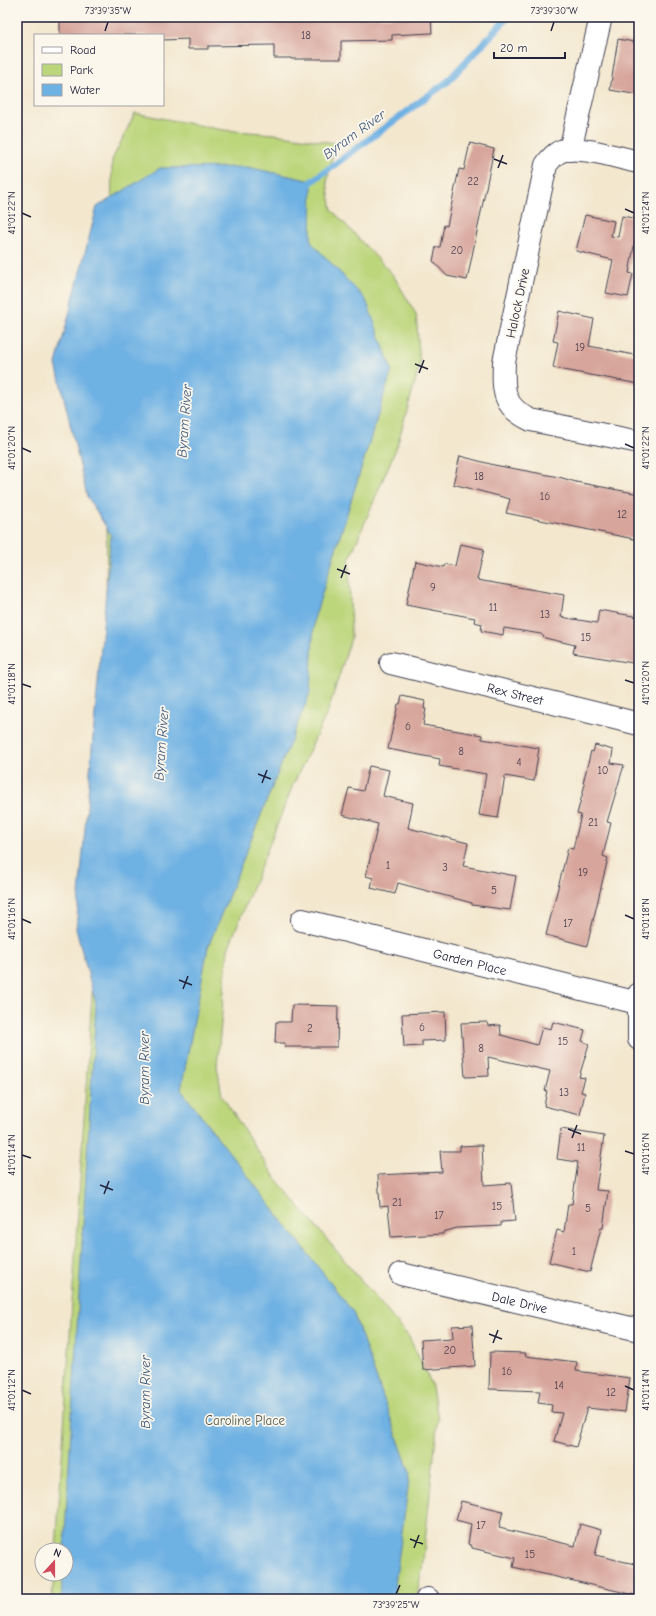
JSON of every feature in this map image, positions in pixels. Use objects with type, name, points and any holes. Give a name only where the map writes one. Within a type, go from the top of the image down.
[{"type":"street","points":[[570,150],[601,17]]},
{"type":"street","name":"Halock Drive","points":[[639,162],[582,151],[565,150],[553,156],[546,165],[504,362],[503,384],[508,402],[517,414],[531,420],[639,442]]},
{"type":"street","name":"Rex Street","points":[[391,663],[639,724]]},
{"type":"street","name":"Garden Place","points":[[302,920],[638,999]]},
{"type":"street","points":[[638,999],[639,1039]]},
{"type":"street","name":"Dale Drive","points":[[401,1274],[639,1330]]},
{"type":"green space","name":"Caroline Place","points":[[135,113],[223,130],[274,134],[335,143],[327,182],[332,210],[393,275],[416,314],[420,364],[397,446],[349,560],[351,638],[328,711],[293,785],[228,949],[217,1066],[222,1096],[276,1179],[409,1337],[431,1383],[438,1418],[422,1570],[416,1599],[52,1599],[53,1582],[74,1582],[74,1542],[57,1542],[95,949],[102,887],[112,160]]},
{"type":"water","name":"Caroline Place","points":[[247,167],[312,181],[311,242],[366,300],[392,370],[314,619],[310,693],[208,947],[181,1090],[353,1312],[410,1473],[393,1599],[61,1599],[62,1582],[74,1582],[74,1542],[64,1542],[96,1004],[76,929],[111,535],[87,496],[56,364],[97,207],[160,168]]},
{"type":"building","points":[[60,17],[431,17],[432,33],[392,35],[392,40],[341,41],[341,59],[274,58],[274,45],[208,46],[208,49],[188,49],[188,39],[164,40],[164,34],[60,34]]},
{"type":"building","points":[[618,39],[639,43],[639,95],[610,90]]},
{"type":"building","points":[[470,143],[494,149],[467,280],[447,276],[433,261],[436,247],[440,247],[444,225],[447,226],[459,169],[464,170]]},
{"type":"building","points":[[585,215],[614,221],[611,236],[618,237],[622,216],[639,219],[629,273],[633,274],[628,297],[606,293],[613,260],[576,251]]},
{"type":"building","points":[[559,311],[594,319],[589,346],[639,356],[639,384],[553,368],[558,342],[553,341]]},
{"type":"building","points":[[460,456],[494,465],[639,494],[639,540],[506,513],[510,499],[453,484]]},
{"type":"building","points":[[460,544],[484,549],[477,580],[564,595],[561,617],[597,623],[599,610],[639,617],[639,664],[573,653],[575,645],[545,638],[541,634],[504,628],[503,635],[481,631],[482,624],[474,622],[475,618],[406,605],[415,561],[443,567],[444,564],[455,566]]},
{"type":"building","points":[[402,696],[425,701],[424,709],[426,709],[423,725],[482,735],[482,739],[539,748],[534,781],[505,776],[498,818],[479,815],[486,774],[439,766],[440,759],[388,749],[398,704],[400,704]]},
{"type":"building","points":[[595,745],[613,750],[611,763],[624,765],[607,822],[611,823],[603,856],[608,858],[587,946],[546,935],[568,848],[573,849],[581,815],[577,814],[585,784],[583,783],[591,751],[593,752]]},
{"type":"building","points":[[369,766],[389,770],[383,796],[413,803],[408,828],[468,843],[463,866],[516,876],[510,910],[472,905],[472,903],[398,883],[395,894],[371,888],[373,878],[366,876],[378,824],[342,815],[349,788],[363,791]]},
{"type":"building","points":[[292,1005],[338,1006],[337,1047],[285,1047],[285,1043],[275,1043],[276,1022],[291,1022]]},
{"type":"building","points":[[445,1012],[446,1040],[422,1041],[422,1046],[404,1047],[402,1014]]},
{"type":"building","points":[[487,1022],[488,1026],[500,1025],[501,1035],[537,1045],[542,1027],[551,1029],[553,1022],[585,1030],[582,1041],[589,1044],[579,1077],[585,1078],[581,1092],[585,1093],[580,1115],[544,1106],[547,1091],[545,1091],[550,1071],[488,1057],[489,1076],[465,1077],[461,1023]]},
{"type":"building","points":[[561,1129],[604,1136],[596,1190],[608,1191],[603,1228],[601,1228],[590,1272],[549,1262],[557,1230],[564,1232],[568,1204],[572,1204],[578,1162],[557,1159]]},
{"type":"building","points":[[482,1145],[484,1185],[511,1183],[515,1221],[501,1222],[501,1226],[457,1228],[443,1232],[443,1234],[391,1237],[388,1206],[380,1207],[378,1175],[442,1172],[440,1151],[460,1151],[460,1146]]},
{"type":"building","points":[[472,1325],[475,1366],[423,1370],[421,1340],[453,1338],[452,1326]]},
{"type":"building","points":[[490,1352],[526,1353],[525,1356],[577,1362],[576,1371],[630,1378],[625,1412],[587,1408],[576,1447],[554,1441],[562,1413],[551,1412],[552,1405],[538,1403],[540,1391],[489,1389]]},
{"type":"building","points":[[461,1501],[503,1511],[499,1528],[575,1546],[580,1524],[601,1530],[595,1555],[639,1565],[639,1596],[513,1567],[515,1558],[472,1548],[472,1546],[468,1544],[471,1524],[456,1520]]},
{"type":"waterway","name":"Byram River","points":[[306,189],[312,181],[447,82],[508,17]]}]
